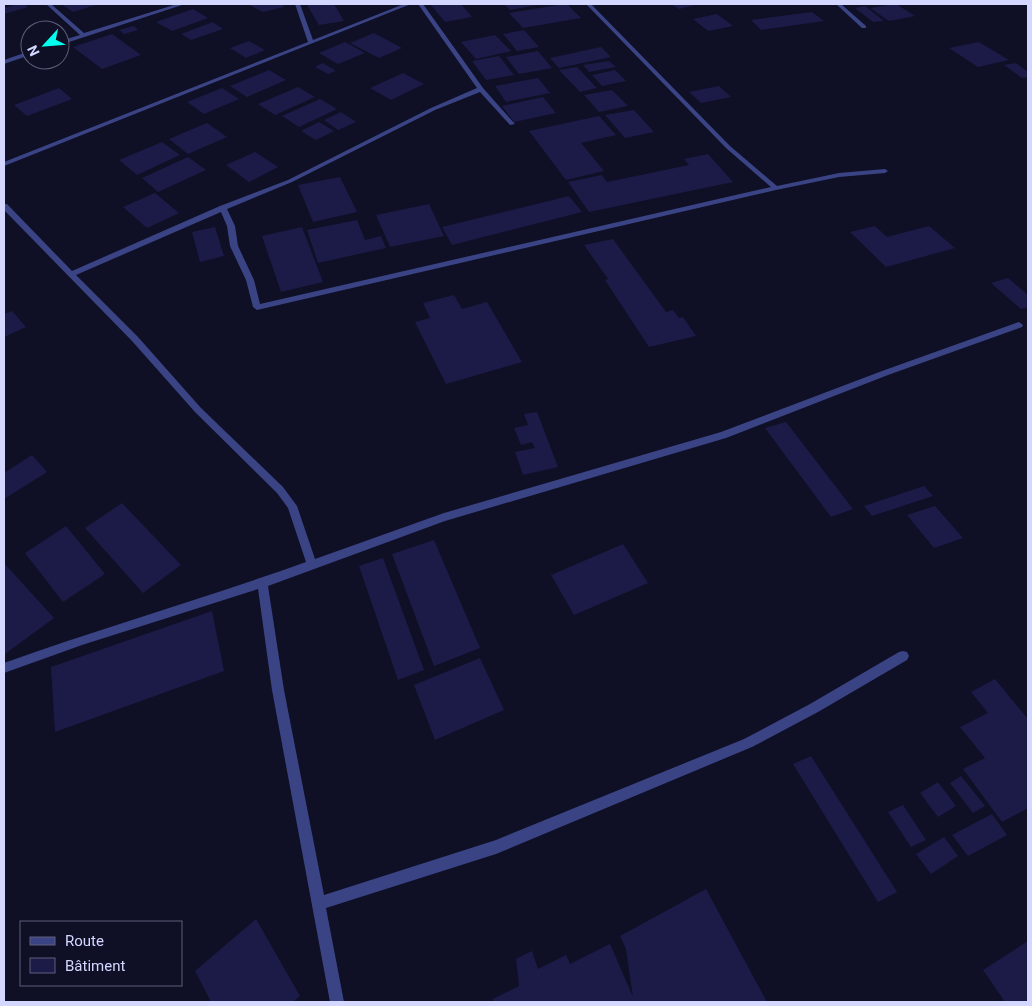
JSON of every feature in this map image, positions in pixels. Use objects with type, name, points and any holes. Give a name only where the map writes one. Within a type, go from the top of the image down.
[{"type":"street","points":[[48,4],[83,35]]},
{"type":"street","points":[[70,40],[182,4]]},
{"type":"street","points":[[297,4],[311,42]]},
{"type":"street","points":[[4,164],[408,4]]},
{"type":"street","points":[[420,4],[481,89],[512,124]]},
{"type":"street","points":[[588,4],[728,147],[776,188]]},
{"type":"street","points":[[838,4],[864,27]]},
{"type":"street","points":[[4,62],[20,56]]},
{"type":"street","points":[[71,274],[290,181],[418,116],[481,89]]},
{"type":"street","points":[[223,208],[231,226],[234,246],[250,280],[257,307],[776,188],[839,175],[885,171]]},
{"type":"street","points":[[4,206],[134,339],[198,410],[280,490],[292,506],[312,565]]},
{"type":"street","points":[[4,668],[82,640],[312,565],[444,517],[723,435],[884,373],[1019,325]]},
{"type":"street","points":[[262,582],[278,690],[337,1002]]},
{"type":"street","points":[[319,903],[496,847],[655,782],[748,742],[814,708],[903,656]]},
{"type":"building","points":[[24,4],[28,7],[4,14],[4,8]]},
{"type":"building","points":[[61,4],[99,4],[73,12]]},
{"type":"building","points":[[248,4],[282,4],[284,7],[263,12]]},
{"type":"building","points":[[334,4],[344,21],[319,25],[307,5]]},
{"type":"building","points":[[461,4],[472,17],[445,22],[431,5]]},
{"type":"building","points":[[504,4],[537,4],[537,5],[510,10]]},
{"type":"building","points":[[567,4],[581,18],[523,28],[509,13]]},
{"type":"building","points":[[671,4],[699,4],[679,9]]},
{"type":"building","points":[[896,4],[915,16],[889,21],[870,8]]},
{"type":"building","points":[[865,6],[884,21],[873,22],[855,8]]},
{"type":"building","points":[[193,9],[208,18],[172,31],[156,22]]},
{"type":"building","points":[[812,12],[824,21],[761,30],[751,20]]},
{"type":"building","points":[[717,14],[733,26],[708,31],[693,19]]},
{"type":"building","points":[[213,22],[223,29],[191,40],[181,34]]},
{"type":"building","points":[[134,26],[138,30],[124,34],[119,30]]},
{"type":"building","points":[[524,30],[539,47],[517,51],[503,34]]},
{"type":"building","points":[[374,33],[402,48],[379,58],[350,43]]},
{"type":"building","points":[[112,34],[141,55],[102,69],[73,47]]},
{"type":"building","points":[[495,35],[511,51],[476,59],[461,42]]},
{"type":"building","points":[[249,41],[265,50],[246,58],[230,48]]},
{"type":"building","points":[[345,42],[365,53],[338,64],[319,53]]},
{"type":"building","points":[[979,42],[1009,60],[978,67],[949,48]]},
{"type":"building","points":[[601,47],[611,57],[559,68],[550,58]]},
{"type":"building","points":[[538,51],[552,68],[519,74],[506,57]]},
{"type":"building","points":[[499,56],[514,75],[486,80],[472,61]]},
{"type":"building","points":[[609,61],[616,67],[589,72],[583,65]]},
{"type":"building","points":[[323,63],[336,71],[328,74],[315,67]]},
{"type":"building","points":[[1016,63],[1028,72],[1028,77],[1022,78],[1004,65]]},
{"type":"building","points":[[577,67],[597,88],[580,92],[559,70]]},
{"type":"building","points":[[269,70],[286,80],[247,97],[230,86]]},
{"type":"building","points":[[615,70],[626,81],[602,86],[592,75]]},
{"type":"building","points":[[403,73],[424,84],[391,100],[370,88]]},
{"type":"building","points":[[538,78],[550,93],[506,102],[495,86]]},
{"type":"building","points":[[719,86],[731,97],[701,103],[689,92]]},
{"type":"building","points":[[298,87],[315,97],[275,115],[258,104]]},
{"type":"building","points":[[59,88],[72,99],[27,116],[14,105]]},
{"type":"building","points":[[222,88],[239,99],[204,114],[187,102]]},
{"type":"building","points":[[612,90],[628,106],[599,112],[584,95]]},
{"type":"building","points":[[543,97],[556,113],[514,122],[502,106]]},
{"type":"building","points":[[320,99],[337,109],[299,127],[282,116]]},
{"type":"building","points":[[634,110],[654,132],[625,138],[605,115]]},
{"type":"building","points":[[341,112],[356,122],[338,130],[324,120]]},
{"type":"building","points":[[599,116],[616,135],[581,143],[604,171],[566,180],[529,131]]},
{"type":"building","points":[[319,122],[334,131],[316,140],[301,131]]},
{"type":"building","points":[[207,123],[227,137],[188,154],[169,139]]},
{"type":"building","points":[[162,142],[180,155],[137,175],[119,160]]},
{"type":"building","points":[[255,152],[278,167],[249,182],[226,165]]},
{"type":"building","points":[[708,154],[733,182],[589,212],[568,182],[602,175],[607,182],[689,165],[684,159]]},
{"type":"building","points":[[188,157],[206,170],[158,192],[142,178]]},
{"type":"building","points":[[340,177],[357,212],[313,222],[298,185]]},
{"type":"building","points":[[155,193],[179,213],[147,228],[123,207]]},
{"type":"building","points":[[569,196],[582,212],[452,245],[442,227]]},
{"type":"building","points":[[429,204],[444,236],[390,247],[376,215]]},
{"type":"building","points":[[357,220],[365,240],[381,236],[386,248],[318,263],[307,230]]},
{"type":"building","points":[[875,226],[887,237],[929,226],[955,248],[886,267],[850,232]]},
{"type":"building","points":[[215,227],[224,256],[200,262],[192,232]]},
{"type":"building","points":[[302,227],[323,282],[281,292],[262,236]]},
{"type":"building","points":[[613,239],[666,312],[673,310],[679,318],[683,317],[696,336],[649,347],[605,280],[608,279],[584,245]]},
{"type":"building","points":[[1008,278],[1028,295],[1028,307],[1021,309],[991,283]]},
{"type":"building","points":[[454,295],[462,309],[487,302],[522,362],[446,384],[415,322],[430,318],[423,303]]},
{"type":"building","points":[[12,311],[26,327],[4,337],[4,314]]},
{"type":"building","points":[[537,412],[558,467],[523,475],[515,452],[535,448],[532,442],[521,445],[514,428],[528,425],[524,414]]},
{"type":"building","points":[[786,422],[853,509],[831,517],[765,428]]},
{"type":"building","points":[[32,455],[47,472],[4,499],[4,473]]},
{"type":"building","points":[[924,486],[933,496],[872,516],[864,506]]},
{"type":"building","points":[[122,503],[181,565],[143,593],[85,528]]},
{"type":"building","points":[[935,506],[963,538],[934,548],[907,515]]},
{"type":"building","points":[[66,526],[105,574],[63,602],[25,553]]},
{"type":"building","points":[[434,540],[480,648],[434,666],[392,554]]},
{"type":"building","points":[[623,544],[648,583],[574,615],[551,575]]},
{"type":"building","points":[[383,558],[424,670],[398,680],[359,566]]},
{"type":"building","points":[[4,563],[54,618],[5,654],[4,652]]},
{"type":"building","points":[[212,611],[224,671],[55,732],[51,667]]},
{"type":"building","points":[[480,658],[504,710],[435,740],[414,685]]},
{"type":"building","points":[[995,679],[1028,719],[1028,808],[1002,822],[963,769],[985,758],[960,727],[988,713],[971,692]]},
{"type":"building","points":[[811,756],[897,892],[878,902],[793,764]]},
{"type":"building","points":[[961,776],[985,806],[973,813],[950,783]]},
{"type":"building","points":[[938,782],[956,806],[938,817],[920,793]]},
{"type":"building","points":[[903,805],[926,840],[911,847],[888,812]]},
{"type":"building","points":[[992,814],[1007,835],[968,856],[952,835]]},
{"type":"building","points":[[944,837],[958,856],[931,874],[916,854]]},
{"type":"building","points":[[706,889],[767,1002],[494,1002],[493,999],[519,986],[516,959],[532,951],[538,969],[566,955],[570,964],[610,944],[633,997],[626,949],[620,936]]},
{"type":"building","points":[[256,919],[300,996],[293,1002],[211,1002],[195,971]]},
{"type":"building","points":[[1028,941],[1028,1002],[1005,1002],[983,970]]}]
